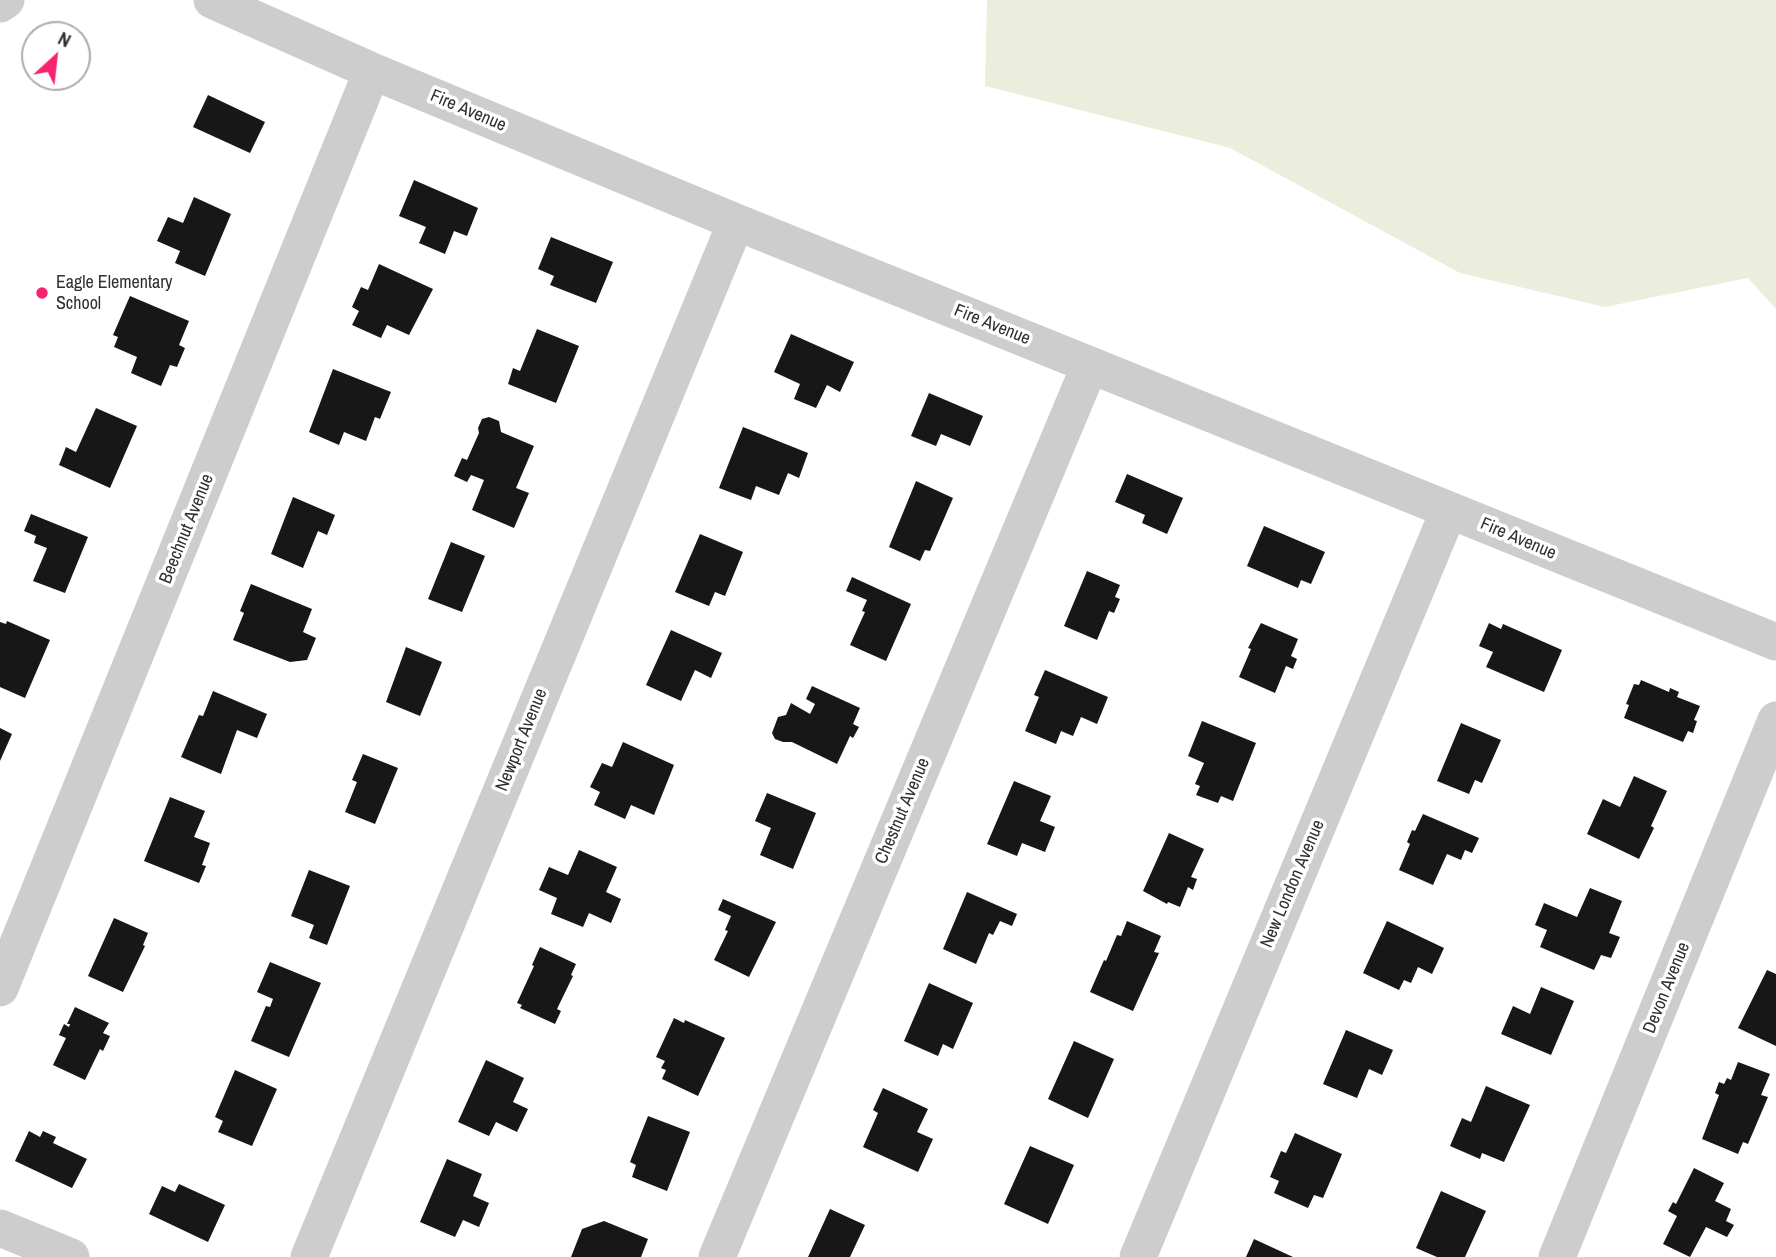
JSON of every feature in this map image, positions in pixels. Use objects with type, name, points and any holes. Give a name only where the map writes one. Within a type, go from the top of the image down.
[{"type":"street","points":[[0,4],[6,0]]},
{"type":"street","name":"Fire Avenue","points":[[212,0],[372,71],[736,222],[1592,570],[1776,642]]},
{"type":"street","name":"Beechnut Avenue","points":[[0,988],[372,71]]},
{"type":"street","name":"Newport Avenue","points":[[309,1257],[736,222]]},
{"type":"street","name":"Chestnut Avenue","points":[[717,1257],[1090,365]]},
{"type":"street","name":"New London Avenue","points":[[1138,1257],[1449,510]]},
{"type":"street","name":"Devon Avenue","points":[[1557,1257],[1776,720]]},
{"type":"street","points":[[0,1228],[71,1257]]},
{"type":"green space","points":[[987,0],[1776,0],[1776,309],[1748,278],[1605,307],[1460,273],[1230,148],[985,86]]},
{"type":"building","points":[[208,95],[265,122],[250,153],[193,127]]},
{"type":"building","points":[[414,180],[478,208],[467,236],[454,231],[445,254],[419,243],[426,227],[399,216]]},
{"type":"building","points":[[194,197],[231,214],[205,276],[175,263],[180,251],[157,241],[168,217],[183,223]]},
{"type":"building","points":[[551,237],[613,262],[596,303],[550,285],[554,276],[538,269]]},
{"type":"building","points":[[379,264],[433,289],[409,335],[387,325],[381,338],[352,325],[359,311],[352,307],[361,287],[368,290]]},
{"type":"building","points":[[130,296],[189,321],[179,345],[185,348],[177,367],[170,365],[161,386],[131,373],[137,357],[114,347],[118,337],[113,335]]},
{"type":"building","points":[[537,329],[579,346],[556,403],[508,384],[513,368],[520,371]]},
{"type":"building","points":[[791,334],[854,362],[840,392],[827,385],[816,408],[794,399],[800,384],[774,372]]},
{"type":"building","points":[[333,369],[391,392],[380,419],[375,417],[366,441],[344,432],[339,445],[309,432]]},
{"type":"building","points":[[929,393],[983,416],[970,446],[941,434],[936,446],[911,436]]},
{"type":"building","points":[[96,408],[137,426],[110,488],[59,465],[66,447],[76,452]]},
{"type":"building","points":[[489,417],[499,421],[501,432],[534,446],[516,488],[529,493],[514,528],[472,510],[484,480],[471,475],[467,482],[454,476],[462,458],[467,460],[482,419]]},
{"type":"building","points":[[743,427],[808,453],[799,478],[788,473],[779,495],[756,486],[751,500],[719,488]]},
{"type":"building","points":[[1127,474],[1183,498],[1167,534],[1142,523],[1145,515],[1115,502]]},
{"type":"building","points":[[916,481],[953,498],[930,551],[925,550],[920,561],[889,547]]},
{"type":"building","points":[[293,497],[335,515],[327,535],[318,531],[303,568],[271,554]]},
{"type":"building","points":[[31,514],[88,537],[65,593],[33,581],[47,548],[34,543],[36,536],[24,531]]},
{"type":"building","points":[[1264,526],[1325,552],[1311,584],[1301,580],[1298,588],[1247,566]]},
{"type":"building","points":[[700,534],[743,552],[725,596],[715,592],[709,606],[675,592]]},
{"type":"building","points":[[451,542],[485,556],[462,612],[428,599]]},
{"type":"building","points":[[1087,571],[1120,585],[1115,597],[1120,599],[1114,613],[1109,611],[1097,640],[1064,626]]},
{"type":"building","points":[[852,577],[911,604],[886,661],[850,645],[865,612],[862,611],[867,600],[846,591]]},
{"type":"building","points":[[251,584],[312,609],[303,632],[316,638],[307,660],[290,662],[233,640],[244,613],[240,611]]},
{"type":"building","points":[[7,621],[50,640],[25,698],[0,687],[0,622],[6,624]]},
{"type":"building","points":[[1261,623],[1298,639],[1291,656],[1297,659],[1293,669],[1286,666],[1275,693],[1239,677],[1251,649],[1248,648]]},
{"type":"building","points":[[1489,623],[1501,629],[1503,624],[1562,650],[1544,692],[1486,667],[1493,652],[1479,646]]},
{"type":"building","points":[[671,630],[722,653],[711,678],[695,670],[681,701],[646,685]]},
{"type":"building","points":[[406,647],[442,662],[420,716],[386,702]]},
{"type":"building","points":[[1045,670],[1108,697],[1097,724],[1081,717],[1073,736],[1061,731],[1056,744],[1025,731],[1039,697],[1034,695]]},
{"type":"building","points":[[1641,680],[1669,692],[1670,688],[1679,692],[1677,697],[1700,706],[1694,720],[1697,721],[1693,733],[1688,731],[1683,742],[1624,718],[1634,684],[1639,685]]},
{"type":"building","points":[[812,686],[860,708],[853,724],[859,727],[853,738],[850,736],[837,764],[792,742],[775,739],[772,733],[778,717],[786,715],[791,703],[810,714],[815,704],[806,699]]},
{"type":"building","points":[[213,691],[267,714],[257,738],[237,730],[221,774],[181,757],[199,715],[203,716]]},
{"type":"building","points":[[1202,721],[1256,743],[1233,801],[1221,796],[1218,803],[1196,795],[1200,786],[1195,784],[1204,763],[1188,756]]},
{"type":"building","points":[[1461,723],[1501,740],[1482,783],[1475,780],[1469,794],[1437,781]]},
{"type":"building","points":[[0,728],[12,734],[0,761]]},
{"type":"building","points":[[623,742],[674,765],[654,815],[631,805],[625,819],[594,805],[600,792],[590,787],[602,763],[612,767]]},
{"type":"building","points":[[363,754],[398,768],[375,824],[345,812],[357,782],[352,780]]},
{"type":"building","points":[[1634,776],[1667,791],[1639,859],[1587,834],[1603,799],[1620,807]]},
{"type":"building","points":[[1014,781],[1051,796],[1040,821],[1055,827],[1045,852],[1022,843],[1017,856],[987,844]]},
{"type":"building","points":[[767,793],[816,813],[793,869],[760,855],[771,828],[755,821]]},
{"type":"building","points":[[170,797],[205,811],[194,837],[210,843],[202,865],[206,866],[199,883],[144,861]]},
{"type":"building","points":[[1423,814],[1479,838],[1472,853],[1465,850],[1461,860],[1447,854],[1433,885],[1399,870],[1410,844],[1407,842],[1412,830],[1415,831]]},
{"type":"building","points":[[1169,833],[1204,849],[1191,877],[1197,879],[1193,890],[1188,887],[1180,907],[1168,902],[1167,904],[1143,891]]},
{"type":"building","points":[[579,850],[617,867],[606,892],[621,899],[611,923],[589,913],[583,927],[551,914],[557,898],[539,890],[549,867],[568,875]]},
{"type":"building","points":[[309,870],[350,886],[327,945],[309,938],[314,925],[291,916]]},
{"type":"building","points":[[1590,888],[1622,901],[1609,933],[1620,937],[1611,958],[1601,955],[1594,970],[1540,947],[1547,930],[1535,925],[1544,903],[1577,917]]},
{"type":"building","points":[[967,892],[1017,914],[1012,926],[1000,921],[993,935],[989,933],[976,964],[943,949]]},
{"type":"building","points":[[723,899],[776,922],[749,977],[714,960],[728,931],[725,930],[731,916],[718,910]]},
{"type":"building","points":[[114,918],[148,933],[143,945],[145,946],[123,992],[88,976]]},
{"type":"building","points":[[1127,921],[1161,936],[1154,952],[1159,953],[1133,1011],[1090,992],[1117,935],[1121,936]]},
{"type":"building","points":[[1387,921],[1444,948],[1432,974],[1418,967],[1411,983],[1404,980],[1399,990],[1363,973]]},
{"type":"building","points":[[540,947],[576,964],[557,1009],[561,1011],[555,1024],[520,1008],[522,1005],[517,1003]]},
{"type":"building","points":[[270,962],[321,983],[289,1057],[251,1041],[266,1006],[270,1007],[273,999],[257,992]]},
{"type":"building","points":[[1767,970],[1776,974],[1776,1046],[1738,1028]]},
{"type":"building","points":[[929,983],[973,1003],[953,1049],[943,1044],[938,1056],[904,1041]]},
{"type":"building","points":[[1541,987],[1574,1001],[1551,1055],[1501,1034],[1513,1006],[1530,1014]]},
{"type":"building","points":[[75,1007],[109,1023],[103,1033],[110,1036],[103,1051],[100,1049],[85,1080],[53,1065],[66,1038],[59,1035],[64,1024],[69,1027],[70,1024],[67,1024]]},
{"type":"building","points":[[674,1018],[684,1023],[685,1020],[725,1038],[698,1096],[662,1079],[666,1070],[661,1068],[665,1061],[656,1057]]},
{"type":"building","points":[[1346,1030],[1393,1050],[1382,1075],[1369,1069],[1357,1098],[1323,1084]]},
{"type":"building","points":[[1074,1041],[1114,1059],[1088,1118],[1048,1099]]},
{"type":"building","points":[[486,1060],[524,1078],[513,1102],[528,1109],[517,1132],[496,1122],[489,1136],[458,1122]]},
{"type":"building","points":[[1738,1062],[1770,1074],[1761,1095],[1768,1097],[1748,1144],[1743,1142],[1738,1154],[1702,1139],[1719,1095],[1715,1093],[1719,1082],[1724,1084],[1727,1078],[1731,1080]]},
{"type":"building","points":[[235,1070],[277,1089],[252,1146],[218,1132],[223,1121],[215,1117]]},
{"type":"building","points":[[1486,1086],[1530,1105],[1504,1162],[1482,1153],[1480,1159],[1450,1146],[1462,1118],[1471,1122]]},
{"type":"building","points":[[883,1088],[928,1109],[917,1132],[933,1139],[918,1172],[863,1147],[878,1113],[873,1110]]},
{"type":"building","points":[[648,1116],[690,1132],[667,1191],[632,1177],[636,1165],[630,1162]]},
{"type":"building","points":[[29,1131],[40,1137],[43,1131],[56,1137],[53,1143],[87,1159],[72,1188],[15,1161]]},
{"type":"building","points":[[1295,1133],[1342,1154],[1323,1198],[1314,1195],[1308,1208],[1274,1193],[1279,1181],[1270,1177],[1281,1151],[1286,1153]]},
{"type":"building","points":[[1030,1146],[1074,1165],[1048,1224],[1004,1204]]},
{"type":"building","points":[[447,1159],[482,1174],[473,1196],[489,1203],[479,1227],[463,1220],[455,1237],[420,1222]]},
{"type":"building","points":[[1694,1168],[1724,1183],[1715,1201],[1731,1209],[1726,1221],[1734,1225],[1727,1237],[1706,1227],[1690,1257],[1663,1244],[1677,1216],[1668,1211],[1673,1202],[1676,1204]]},
{"type":"building","points":[[179,1184],[225,1205],[208,1242],[149,1214],[162,1186],[175,1192]]},
{"type":"building","points":[[1441,1191],[1486,1211],[1465,1257],[1437,1257],[1416,1248]]},
{"type":"building","points":[[830,1209],[865,1225],[850,1257],[808,1257]]},
{"type":"building","points":[[604,1221],[648,1239],[641,1257],[571,1257],[582,1229]]},
{"type":"building","points":[[1254,1239],[1293,1257],[1246,1257]]},
{"type":"place","name":"Eagle Elementary School","points":[[42,293]]}]
